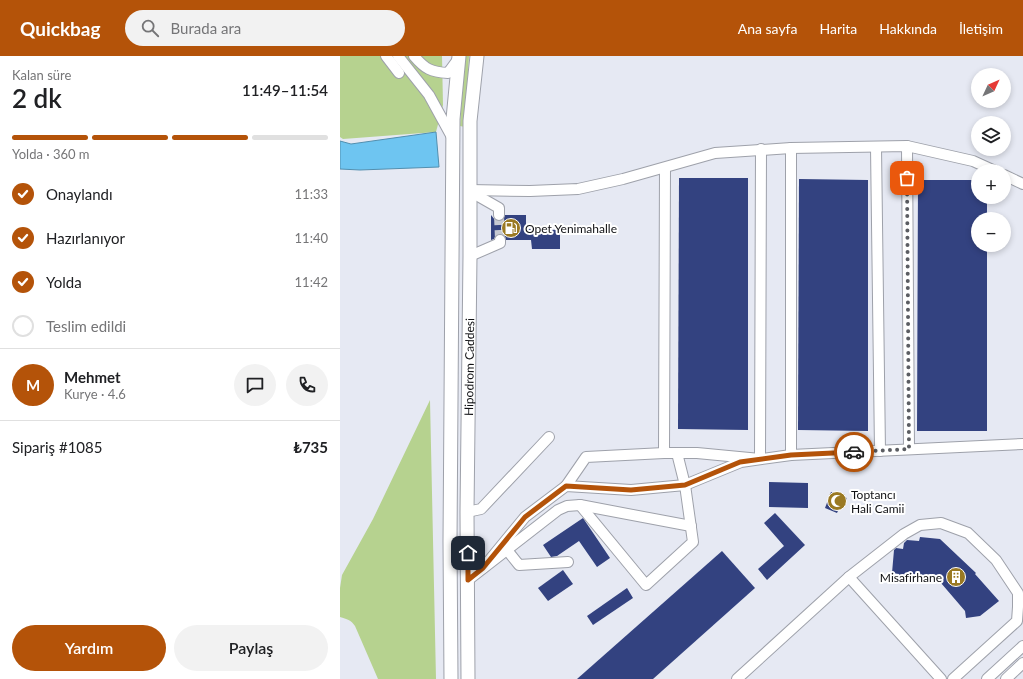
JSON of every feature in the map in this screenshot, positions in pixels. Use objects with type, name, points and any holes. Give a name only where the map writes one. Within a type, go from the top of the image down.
[{"type":"main road","name":"Hipodrom Caddesi","points":[[468,679],[467,512],[470,256],[469,190],[470,121],[477,56]]},
{"type":"main road","name":"Hipodrom Caddesi","points":[[451,679],[450,542],[453,119],[459,57]]},
{"type":"street","points":[[386,56],[400,73]]},
{"type":"street","points":[[398,56],[438,108],[453,139]]},
{"type":"street","points":[[414,56],[420,63],[433,72],[448,72],[459,57]]},
{"type":"street","points":[[876,146],[880,451]]},
{"type":"street","points":[[469,190],[530,191],[578,189],[665,168],[715,153],[760,149],[907,146],[972,161],[979,164]]},
{"type":"street","points":[[907,146],[909,449]]},
{"type":"street","points":[[791,148],[791,455]]},
{"type":"street","points":[[760,149],[760,459]]},
{"type":"street","points":[[664,453],[665,168]]},
{"type":"street","points":[[1011,178],[1023,184]]},
{"type":"street","points":[[469,190],[499,208],[499,215]]},
{"type":"street","points":[[470,256],[500,243],[500,240]]},
{"type":"street","points":[[467,512],[481,509],[549,437]]},
{"type":"street","points":[[566,486],[631,490],[685,485],[740,462],[791,455],[1023,444]]},
{"type":"street","points":[[580,505],[646,586],[693,542],[685,485],[677,453]]},
{"type":"street","points":[[483,568],[525,517],[566,486],[586,457],[697,453],[760,459]]},
{"type":"street","points":[[468,580],[558,510],[567,506],[580,505],[691,526]]},
{"type":"street","points":[[737,679],[849,576],[904,534],[920,525],[941,523],[968,533],[996,560],[1018,594],[1016,621],[953,679]]},
{"type":"street","points":[[507,550],[519,565],[568,562]]},
{"type":"street","points":[[849,576],[942,679]]},
{"type":"street","points":[[987,679],[1023,646]]},
{"type":"street","points":[[1006,679],[1023,663]]},
{"type":"green space","points":[[340,56],[442,56],[443,105],[436,132],[343,139],[340,137]]},
{"type":"green space","points":[[464,56],[469,56],[465,127],[460,126]]},
{"type":"green space","points":[[430,400],[436,679],[378,679],[355,626],[349,620],[340,617],[340,588],[342,575],[373,519]]},
{"type":"water","points":[[436,132],[439,167],[360,170],[340,169],[340,141],[351,144]]},
{"type":"building","points":[[679,178],[748,178],[748,430],[678,429]]},
{"type":"building","points":[[799,179],[868,180],[868,431],[798,430]]},
{"type":"building","points":[[918,180],[971,180],[971,204],[987,204],[987,212],[971,212],[971,252],[987,252],[987,431],[917,431]]},
{"type":"building","points":[[491,215],[495,220],[499,221],[503,220],[505,215],[526,215],[526,229],[560,230],[560,249],[532,249],[531,240],[506,240],[505,236],[500,234],[496,235],[494,239],[491,240]]},
{"type":"building","points":[[769,482],[808,483],[808,508],[769,507]]},
{"type":"building","name":"Toptancı Hali Camii","points":[[831,492],[847,498],[845,506],[841,504],[837,513],[825,508]]},
{"type":"building","points":[[775,513],[805,545],[767,580],[758,569],[784,546],[764,523]]},
{"type":"building","points":[[583,518],[610,558],[597,567],[579,541],[557,556],[551,557],[543,545]]},
{"type":"building","name":"Misafirhane","points":[[920,537],[940,539],[976,573],[975,574],[999,601],[980,616],[966,618],[965,611],[935,576],[923,575],[922,581],[899,579],[899,574],[892,573],[894,550],[896,548],[903,549],[904,543],[907,540],[919,541]]},
{"type":"building","points":[[722,551],[755,588],[653,679],[577,679]]},
{"type":"building","points":[[563,570],[573,584],[548,601],[538,588]]},
{"type":"building","points":[[627,588],[633,598],[593,625],[587,616]]},
{"type":"tunnel","points":[[499,215],[500,240]]},
{"type":"way so far","points":[[854,452],[909,449],[907,178]]},
{"type":"place","name":"Opet Yenimahalle","points":[[511,228]]},
{"type":"place","name":"Toptancı Hali Camii","points":[[837,501]]},
{"type":"place","name":"Misafirhane","points":[[956,577]]},
{"type":"route","points":[[468,553],[468,580],[483,568],[525,517],[566,486],[631,490],[685,485],[740,462],[791,455],[854,452]]}]
